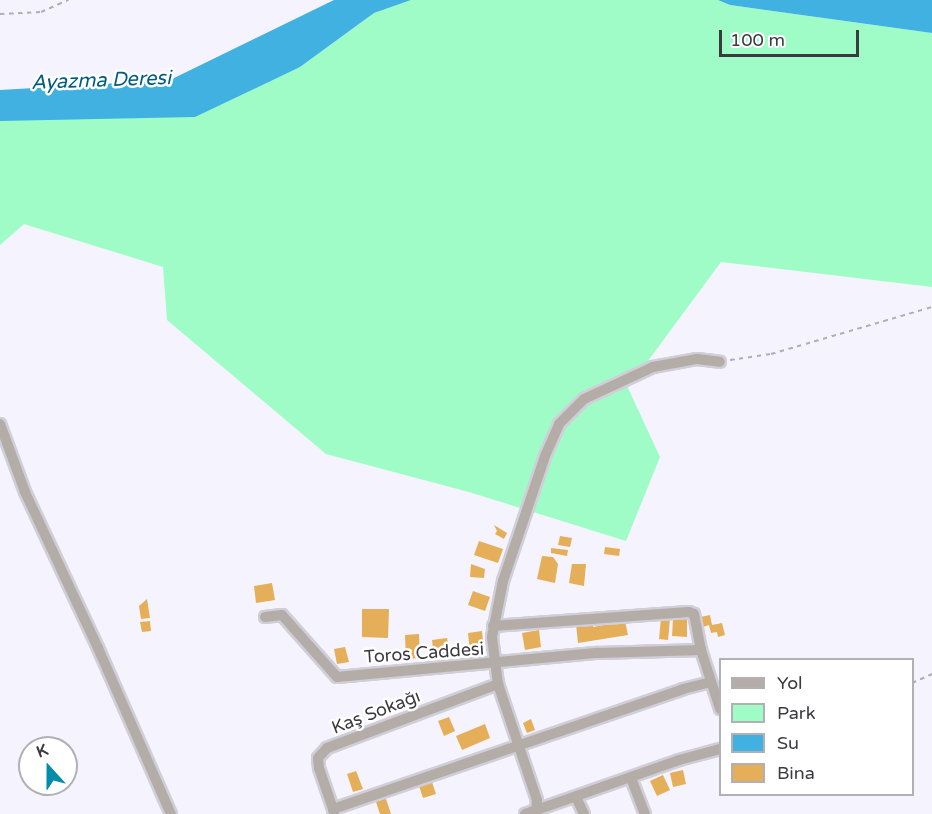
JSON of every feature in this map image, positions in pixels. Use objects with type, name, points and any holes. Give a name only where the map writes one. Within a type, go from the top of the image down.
[{"type":"street","points":[[701,650],[598,653],[494,663],[493,626],[502,581],[533,489],[559,424],[584,399],[653,367],[697,359],[720,362]]},
{"type":"street","points":[[0,424],[24,492],[98,648],[171,814]]},
{"type":"street","points":[[493,626],[689,612],[694,614],[701,650],[719,707]]},
{"type":"street","name":"Toros Caddesi","points":[[265,617],[282,615],[337,677],[494,663],[498,684],[537,800],[532,813]]},
{"type":"street","points":[[333,811],[683,689],[711,682]]},
{"type":"street","name":"Kaş Sokağı","points":[[333,811],[318,758],[327,748],[498,684]]},
{"type":"street","points":[[532,813],[679,760],[719,749]]},
{"type":"street","points":[[631,778],[645,814]]},
{"type":"street","points":[[576,797],[584,814]]},
{"type":"path","points":[[0,14],[41,12],[68,0]]},
{"type":"path","points":[[720,362],[771,354],[932,307]]},
{"type":"path","points":[[914,682],[932,674]]},
{"type":"green space","points":[[411,0],[718,0],[730,5],[932,33],[932,287],[721,262],[628,388],[660,457],[626,541],[469,492],[326,454],[167,320],[163,267],[24,224],[0,245],[0,121],[300,67],[374,13]]},
{"type":"water","points":[[334,0],[411,0],[374,13],[300,67],[195,117],[0,121],[0,90],[170,80]]},
{"type":"water","points":[[718,0],[932,0],[932,33],[730,5]]},
{"type":"building","points":[[494,525],[507,533],[504,539],[495,534],[497,531]]},
{"type":"building","points":[[560,536],[572,538],[570,547],[558,545]]},
{"type":"building","points":[[479,541],[503,549],[498,563],[474,555]]},
{"type":"building","points":[[605,547],[620,549],[619,556],[604,554]]},
{"type":"building","points":[[551,548],[568,550],[567,556],[551,553]]},
{"type":"building","points":[[542,556],[553,557],[558,564],[555,583],[537,579]]},
{"type":"building","points":[[471,564],[485,569],[484,578],[470,577]]},
{"type":"building","points":[[572,564],[586,564],[584,586],[569,583]]},
{"type":"building","points":[[272,583],[275,600],[256,603],[254,586]]},
{"type":"building","points":[[473,591],[490,597],[485,611],[468,605]]},
{"type":"building","points":[[147,599],[150,618],[141,619],[139,606]]},
{"type":"building","points":[[362,609],[389,609],[388,638],[362,637]]},
{"type":"building","points":[[710,615],[712,625],[722,623],[725,635],[718,637],[717,632],[711,633],[709,625],[703,627],[700,617]]},
{"type":"building","points":[[661,618],[670,619],[668,640],[659,639]]},
{"type":"building","points":[[673,619],[687,619],[687,637],[672,636]]},
{"type":"building","points":[[150,621],[151,631],[142,632],[140,622]]},
{"type":"building","points":[[625,621],[628,635],[578,643],[576,624],[593,622],[593,627]]},
{"type":"building","points":[[539,630],[541,647],[525,650],[522,633]]},
{"type":"building","points":[[482,631],[484,650],[470,652],[468,633]]},
{"type":"building","points":[[419,634],[420,658],[406,659],[405,635]]},
{"type":"building","points":[[447,638],[450,654],[434,656],[432,640]]},
{"type":"building","points":[[345,647],[349,662],[337,664],[334,649]]},
{"type":"building","points":[[449,717],[455,731],[444,736],[438,721]]},
{"type":"building","points":[[531,719],[535,730],[527,733],[523,723]]},
{"type":"building","points":[[485,724],[490,738],[462,750],[456,736]]},
{"type":"building","points":[[683,770],[686,784],[673,787],[670,773]]},
{"type":"building","points":[[356,771],[363,789],[353,792],[347,774]]},
{"type":"building","points":[[663,775],[670,790],[657,796],[650,781]]},
{"type":"building","points":[[432,782],[436,794],[423,798],[419,786]]},
{"type":"building","points":[[385,796],[391,814],[380,814],[375,799]]},
{"type":"water label","name":"Ayazma Deresi","points":[[101,81]]}]
